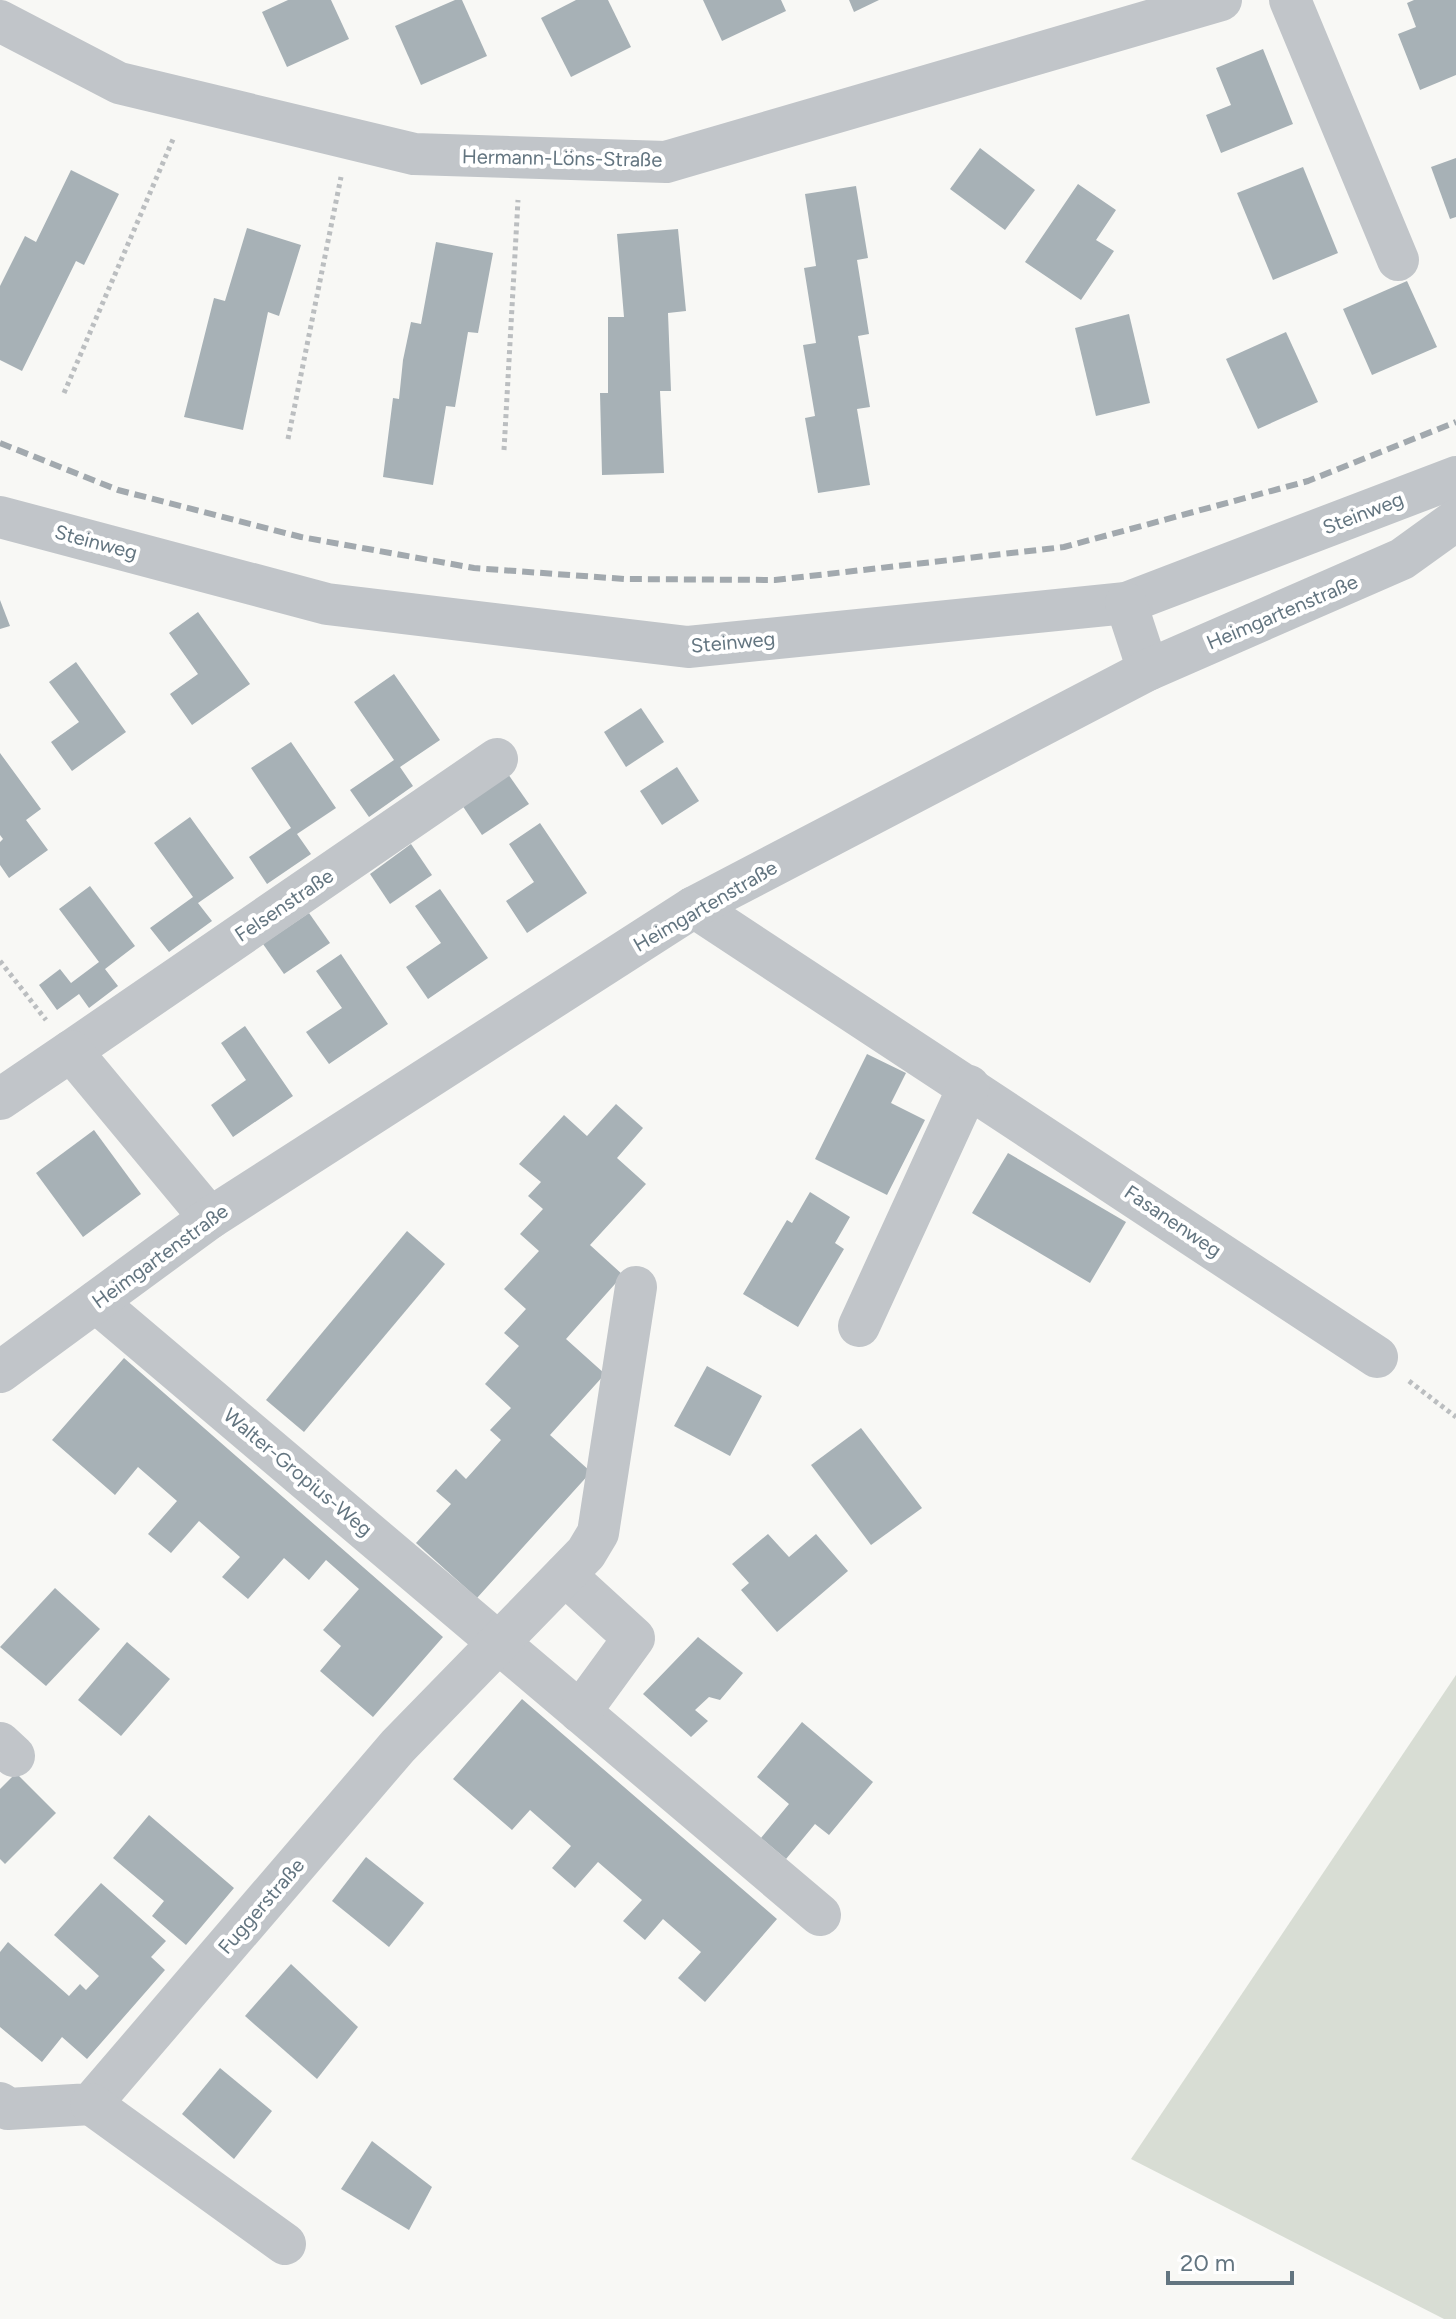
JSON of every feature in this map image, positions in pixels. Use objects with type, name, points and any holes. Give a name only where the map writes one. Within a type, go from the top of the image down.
[{"type":"street","name":"Hermann-Löns-Straße","points":[[0,21],[119,83],[414,154],[666,162],[1221,0]]},
{"type":"street","points":[[1290,0],[1398,260]]},
{"type":"street","name":"Steinweg","points":[[0,517],[327,604],[688,647],[1126,603],[1456,477]]},
{"type":"street","name":"Heimgartenstraße","points":[[0,1372],[210,1218],[694,907],[1148,670],[1402,559],[1456,520]]},
{"type":"street","points":[[1126,603],[1148,670]]},
{"type":"street","name":"Felsenstraße","points":[[0,1099],[497,759]]},
{"type":"street","name":"Fasanenweg","points":[[694,907],[1377,1357]]},
{"type":"street","points":[[71,1051],[210,1218]]},
{"type":"street","points":[[859,1326],[969,1086]]},
{"type":"street","points":[[500,1643],[586,1553],[598,1533],[636,1287]]},
{"type":"street","name":"Walter-Gropius-Weg","points":[[96,1302],[820,1915]]},
{"type":"street","points":[[565,1575],[634,1638],[580,1712]]},
{"type":"street","name":"Fuggerstraße","points":[[91,2104],[398,1746],[500,1643]]},
{"type":"street","points":[[0,2103],[8,2109],[91,2104],[285,2244]]},
{"type":"path","points":[[64,393],[190,100]]},
{"type":"path","points":[[288,439],[349,138]]},
{"type":"path","points":[[504,450],[520,157]]},
{"type":"path","points":[[0,961],[71,1051]]},
{"type":"path","points":[[1377,1357],[1456,1417]]},
{"type":"shaded area","points":[[1456,1675],[1456,2319],[1444,2319],[1131,2159]]},
{"type":"building","points":[[288,0],[331,0],[349,39],[287,67],[262,12]]},
{"type":"building","points":[[455,0],[462,0],[487,56],[421,85],[395,26]]},
{"type":"building","points":[[576,0],[608,0],[631,47],[571,77],[541,18]]},
{"type":"building","points":[[703,0],[781,0],[786,11],[722,41]]},
{"type":"building","points":[[849,0],[879,0],[854,12]]},
{"type":"building","points":[[1414,0],[1456,0],[1456,75],[1420,90],[1398,34],[1416,27],[1407,3]]},
{"type":"building","points":[[1263,49],[1293,124],[1221,153],[1206,115],[1231,105],[1216,68]]},
{"type":"building","points":[[980,148],[1035,190],[1005,230],[950,189]]},
{"type":"building","points":[[1456,158],[1456,217],[1450,219],[1431,167]]},
{"type":"building","points":[[1303,167],[1338,253],[1273,280],[1237,193]]},
{"type":"building","points":[[71,170],[119,194],[84,265],[76,261],[22,371],[0,360],[0,286],[25,236],[36,242]]},
{"type":"building","points":[[1078,184],[1116,210],[1096,240],[1114,251],[1081,300],[1025,262]]},
{"type":"building","points":[[856,186],[868,258],[857,260],[869,334],[858,336],[870,407],[857,409],[870,485],[818,493],[805,418],[815,416],[803,345],[816,343],[804,268],[816,266],[805,194]]},
{"type":"building","points":[[247,228],[301,245],[279,316],[268,312],[243,430],[184,417],[214,298],[225,301]]},
{"type":"building","points":[[678,229],[686,311],[668,313],[671,391],[660,391],[664,473],[602,475],[600,393],[608,393],[608,317],[624,317],[617,234]]},
{"type":"building","points":[[436,242],[493,253],[478,333],[468,332],[455,407],[446,406],[433,485],[383,477],[393,398],[399,399],[411,322],[421,324]]},
{"type":"building","points":[[1407,281],[1437,347],[1372,375],[1343,309]]},
{"type":"building","points":[[1129,314],[1150,403],[1096,416],[1075,328]]},
{"type":"building","points":[[1286,332],[1318,402],[1258,429],[1226,359]]},
{"type":"building","points":[[0,600],[10,626],[0,629]]},
{"type":"building","points":[[198,612],[250,684],[192,725],[170,694],[198,674],[169,633]]},
{"type":"building","points":[[76,662],[126,732],[72,771],[51,742],[79,722],[49,682]]},
{"type":"building","points":[[394,674],[440,740],[400,767],[413,786],[369,817],[350,790],[394,760],[354,702]]},
{"type":"building","points":[[641,708],[664,742],[626,767],[604,732]]},
{"type":"building","points":[[291,742],[336,808],[297,834],[311,854],[267,884],[249,857],[291,828],[251,768]]},
{"type":"building","points":[[0,753],[41,809],[26,820],[48,850],[9,878],[0,865],[0,842],[3,839],[0,835]]},
{"type":"building","points":[[677,767],[699,801],[662,825],[640,791]]},
{"type":"building","points":[[508,774],[529,804],[482,835],[462,805]]},
{"type":"building","points":[[190,817],[234,878],[198,903],[212,921],[169,952],[150,928],[193,897],[154,843]]},
{"type":"building","points":[[540,823],[587,893],[527,933],[506,901],[534,882],[509,844]]},
{"type":"building","points":[[411,844],[432,875],[390,904],[370,874]]},
{"type":"building","points":[[90,886],[135,946],[105,969],[118,986],[89,1008],[79,994],[57,1010],[39,985],[60,969],[71,983],[99,962],[59,909]]},
{"type":"building","points":[[440,889],[488,958],[428,999],[406,967],[441,943],[415,906]]},
{"type":"building","points":[[309,913],[330,943],[284,974],[263,944]]},
{"type":"building","points":[[341,954],[388,1024],[329,1064],[306,1032],[342,1008],[316,971]]},
{"type":"building","points":[[245,1026],[293,1096],[233,1137],[211,1105],[246,1080],[221,1043]]},
{"type":"building","points":[[867,1054],[906,1073],[891,1103],[925,1120],[887,1195],[815,1159]]},
{"type":"building","points":[[616,1104],[643,1128],[617,1158],[646,1184],[590,1245],[623,1275],[566,1339],[605,1374],[550,1435],[591,1472],[477,1598],[416,1543],[451,1504],[436,1491],[456,1469],[466,1479],[501,1440],[490,1430],[511,1408],[485,1384],[519,1346],[504,1333],[526,1309],[504,1289],[539,1251],[520,1234],[543,1209],[528,1196],[541,1182],[519,1164],[564,1115],[587,1136]]},
{"type":"building","points":[[94,1130],[141,1194],[83,1237],[36,1173]]},
{"type":"building","points":[[1008,1153],[1126,1222],[1090,1283],[972,1213]]},
{"type":"building","points":[[810,1192],[850,1217],[835,1243],[844,1249],[798,1327],[743,1294],[787,1220],[792,1223]]},
{"type":"building","points":[[407,1231],[445,1264],[304,1432],[266,1400]]},
{"type":"building","points":[[124,1358],[443,1637],[373,1717],[320,1671],[341,1646],[323,1630],[359,1589],[326,1560],[309,1580],[284,1558],[248,1599],[222,1577],[240,1557],[199,1521],[171,1553],[148,1534],[177,1501],[138,1467],[115,1495],[52,1440]]},
{"type":"building","points":[[707,1366],[762,1396],[730,1456],[674,1426]]},
{"type":"building","points":[[861,1428],[922,1508],[871,1545],[811,1465]]},
{"type":"building","points":[[768,1534],[789,1557],[816,1534],[848,1571],[777,1632],[741,1590],[749,1583],[732,1564]]},
{"type":"building","points":[[55,1588],[100,1629],[46,1686],[0,1647]]},
{"type":"building","points":[[698,1637],[743,1673],[720,1700],[709,1697],[695,1710],[708,1721],[691,1737],[643,1694]]},
{"type":"building","points":[[127,1642],[170,1679],[121,1736],[78,1700]]},
{"type":"building","points":[[522,1699],[777,1919],[705,2002],[678,1978],[701,1952],[663,1919],[645,1940],[623,1921],[642,1900],[598,1862],[575,1888],[552,1868],[571,1846],[530,1810],[512,1830],[453,1779]]},
{"type":"building","points":[[802,1722],[873,1782],[829,1835],[815,1824],[786,1859],[761,1838],[789,1804],[757,1777]]},
{"type":"building","points":[[16,1773],[56,1813],[5,1864],[0,1859],[0,1789]]},
{"type":"building","points":[[149,1815],[234,1888],[186,1945],[152,1916],[164,1901],[113,1858]]},
{"type":"building","points":[[366,1857],[424,1903],[389,1947],[332,1901]]},
{"type":"building","points":[[101,1883],[166,1941],[151,1957],[165,1970],[87,2059],[62,2037],[42,2062],[0,2027],[0,1952],[8,1942],[69,1996],[80,1984],[86,1990],[99,1976],[54,1935]]},
{"type":"building","points":[[291,1964],[358,2027],[317,2079],[245,2016]]},
{"type":"building","points":[[220,2068],[272,2111],[234,2159],[182,2114]]},
{"type":"building","points":[[372,2141],[432,2187],[409,2230],[341,2189]]},
{"type":"railway","points":[[0,443],[118,490],[301,537],[474,568],[624,579],[775,580],[1064,547],[1308,481],[1456,422]]}]
